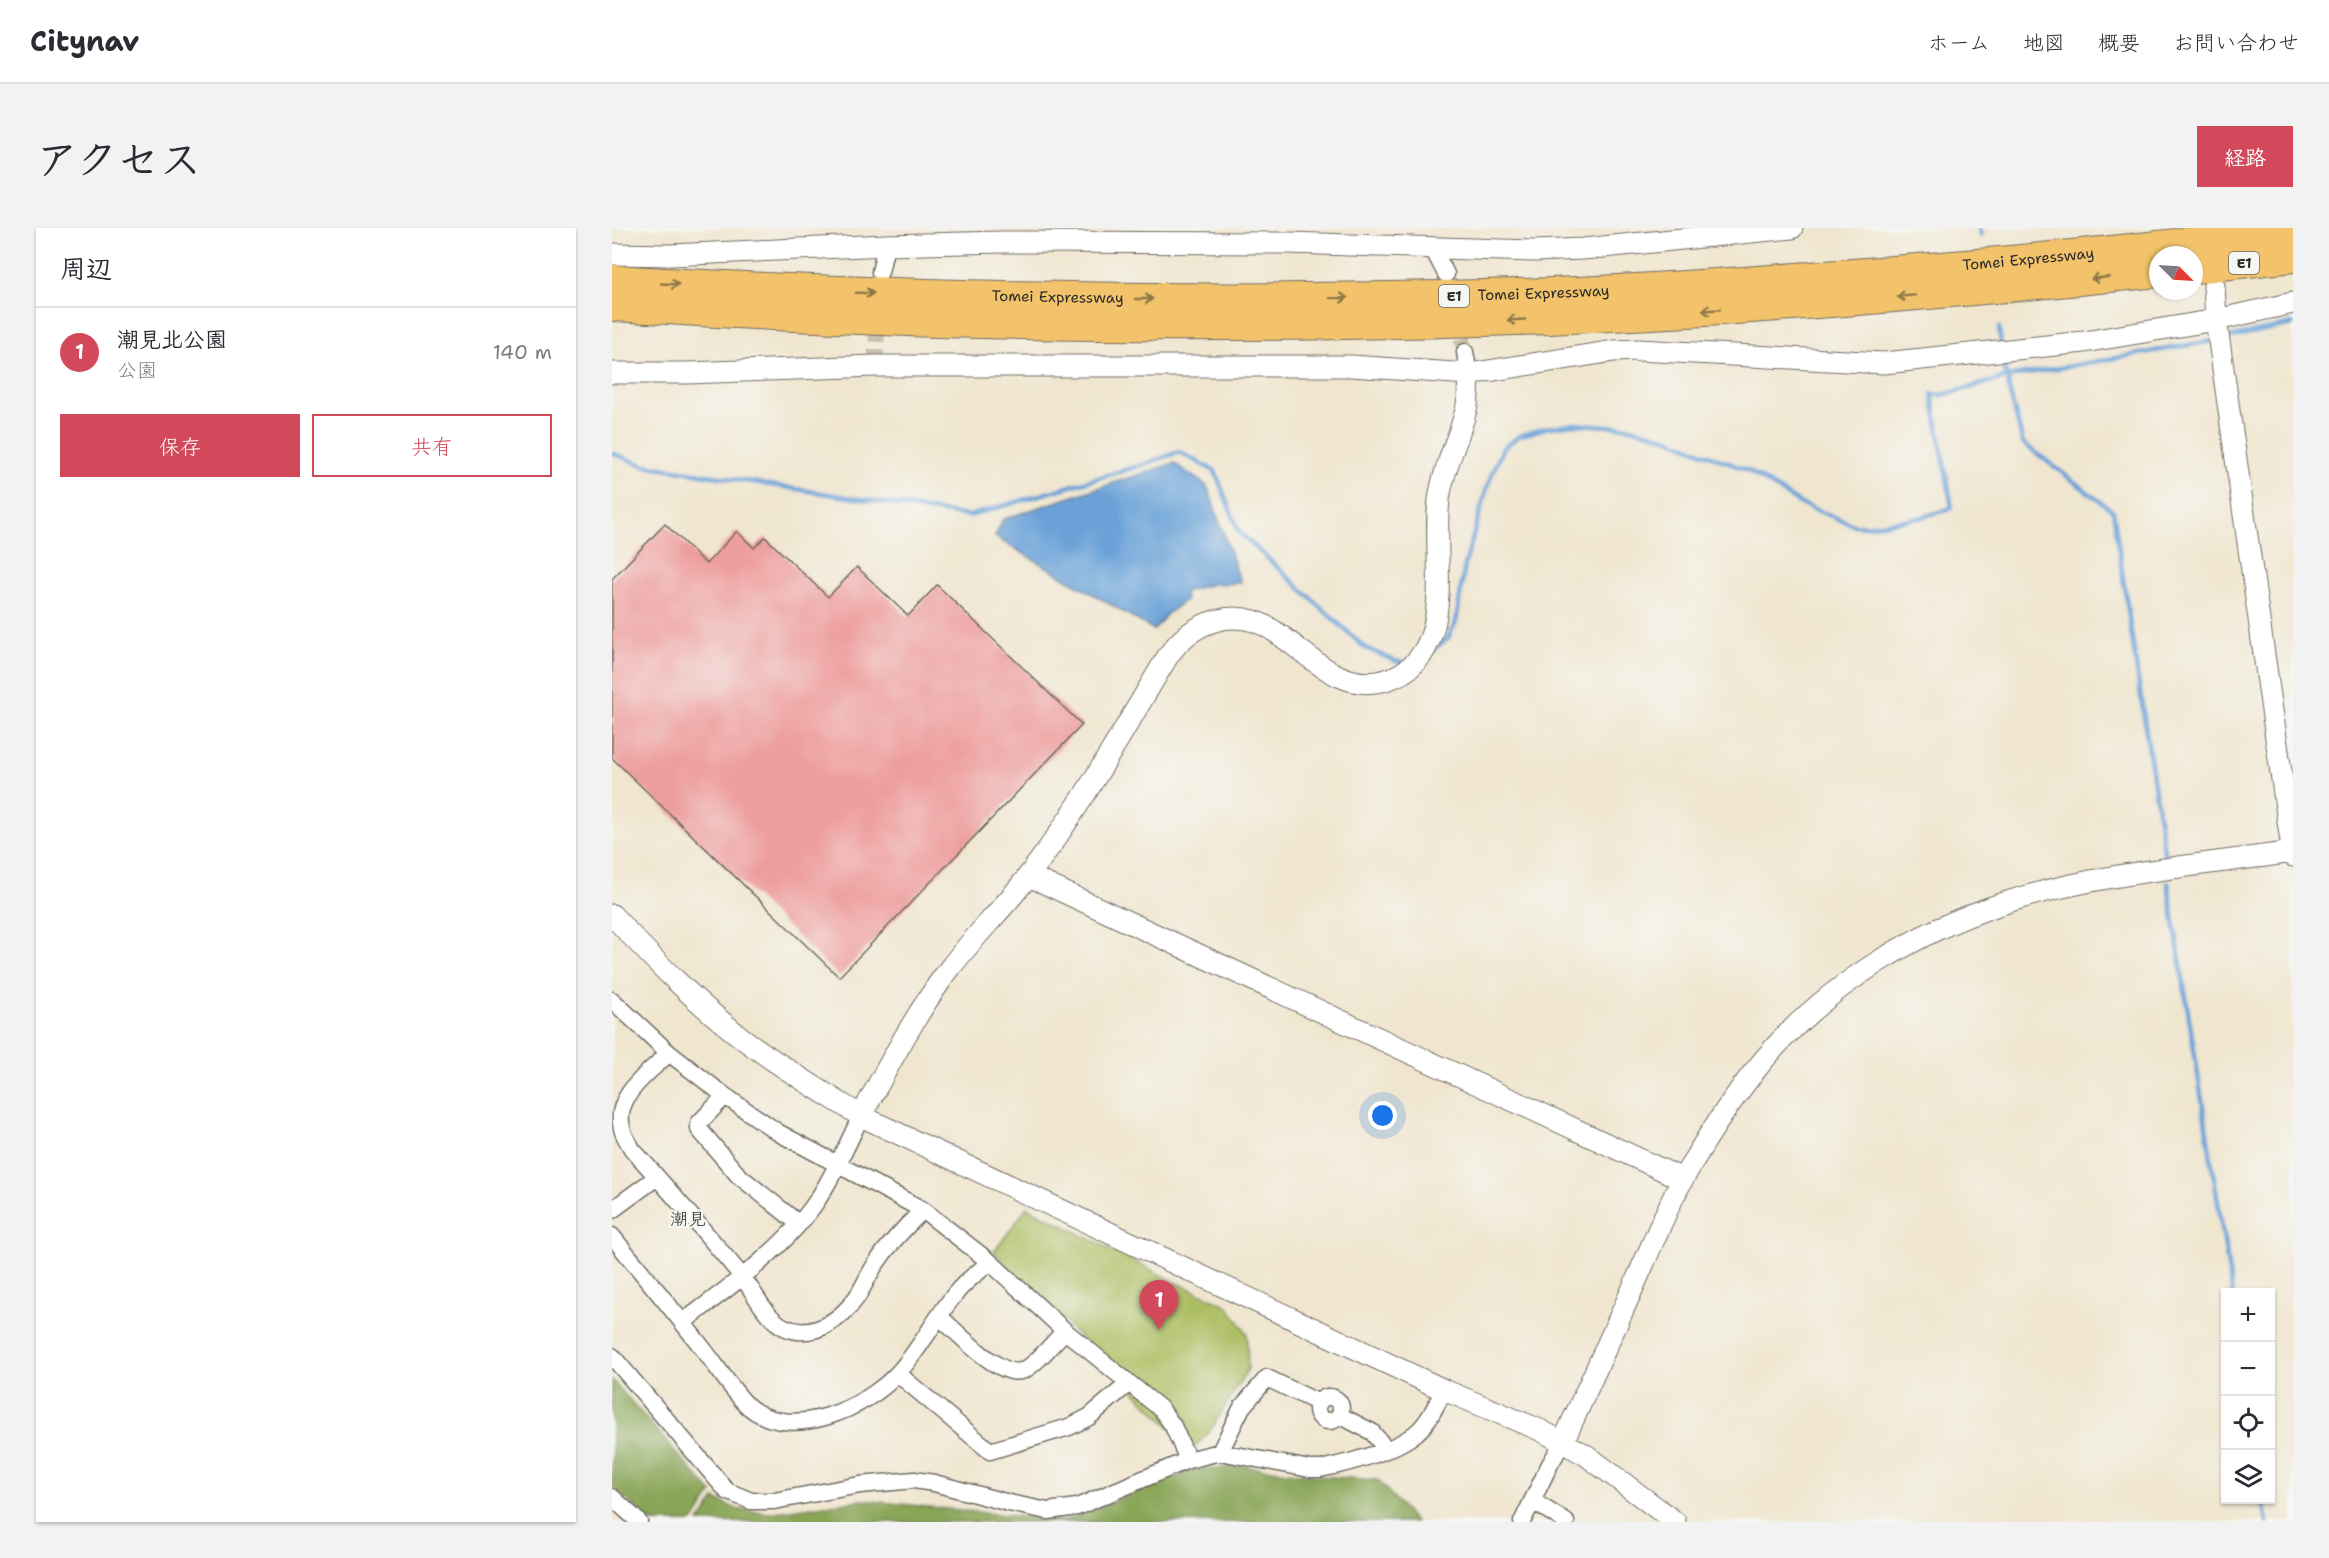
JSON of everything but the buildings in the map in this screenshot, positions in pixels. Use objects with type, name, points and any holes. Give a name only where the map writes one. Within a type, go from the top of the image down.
[{"type":"highway","name":"Tomei Expressway","points":[[612,280],[909,295],[1098,298],[1488,295],[1698,285],[1959,267],[2293,230]]},
{"type":"highway","name":"E1","points":[[2204,277],[2293,257]]},
{"type":"highway","name":"Tomei Expressway","points":[[612,306],[938,322],[1302,324],[1487,321],[1673,313],[1967,291],[2149,273]]},
{"type":"street","points":[[612,254],[671,255],[886,245],[1003,235],[1535,251],[1583,249],[1792,228]]},
{"type":"street","points":[[880,272],[886,245]]},
{"type":"street","points":[[1432,247],[1446,274]]},
{"type":"street","points":[[1522,1522],[1563,1442],[1682,1179],[1729,1105],[1776,1045],[1815,1009],[1859,975],[1911,943],[1999,904],[2046,891],[2123,876],[2293,853],[2216,320],[2204,277]]},
{"type":"street","points":[[612,373],[687,373],[887,366],[1351,366],[1469,374],[1614,351],[1638,350],[1884,363],[2084,342],[2216,320],[2293,303]]},
{"type":"street","points":[[683,1322],[742,1277],[798,1223],[816,1202],[902,1041],[949,969],[981,928],[1029,876],[1077,807],[1168,656],[1188,633],[1217,619],[1235,618],[1254,621],[1272,629],[1318,665],[1350,680],[1386,680],[1423,654],[1436,620],[1439,603],[1437,527],[1440,492],[1467,407],[1469,374],[1465,352]]},
{"type":"street","points":[[1029,876],[1682,1179]]},
{"type":"street","points":[[612,915],[675,981],[743,1038],[783,1067],[861,1116],[1444,1390],[1540,1430],[1586,1455],[1675,1522]]},
{"type":"street","points":[[612,1000],[669,1053],[724,1096],[779,1133],[923,1210],[990,1262],[1065,1330],[1161,1409],[1173,1426],[1188,1460]]},
{"type":"street","points":[[669,1053],[631,1090],[621,1115],[622,1129],[632,1149],[742,1277],[773,1320],[782,1326],[804,1332],[822,1328],[841,1315],[858,1298],[874,1267],[895,1237],[923,1210]]},
{"type":"street","points":[[724,1096],[699,1123],[699,1129],[738,1175],[798,1223]]},
{"type":"street","points":[[612,1210],[657,1177]]},
{"type":"street","points":[[612,1236],[749,1407],[775,1420],[804,1421],[842,1411],[877,1393],[898,1374],[956,1292],[990,1262]]},
{"type":"street","points":[[940,1317],[989,1360],[999,1367],[1014,1372],[1024,1370],[1065,1330]]},
{"type":"street","points":[[612,1356],[727,1491],[751,1501],[785,1500],[860,1485],[914,1480],[1038,1509],[1058,1510],[1077,1507],[1188,1460],[1220,1452],[1320,1469],[1386,1449],[1416,1433],[1427,1422],[1444,1390]]},
{"type":"street","points":[[898,1374],[990,1451],[1069,1427],[1089,1417],[1128,1384]]},
{"type":"street","points":[[1220,1452],[1242,1407],[1267,1378],[1319,1403],[1318,1411],[1325,1420],[1333,1420],[1339,1415],[1372,1432],[1386,1449]]},
{"type":"street","points":[[612,1497],[639,1522]]},
{"type":"street","points":[[1533,1502],[1566,1522]]},
{"type":"green space","points":[[1027,1207],[1175,1282],[1227,1305],[1247,1333],[1248,1369],[1210,1431],[1197,1445],[1191,1448],[994,1252]]},
{"type":"green space","points":[[612,1380],[712,1493],[693,1522],[651,1522],[612,1486]]},
{"type":"green space","points":[[1242,1466],[1319,1476],[1378,1480],[1415,1522],[699,1522],[715,1499],[737,1509],[768,1513],[862,1500],[1064,1521],[1195,1469]]},
{"type":"water","points":[[1174,463],[1207,486],[1241,583],[1212,584],[1184,592],[1186,600],[1167,614],[1154,630],[995,537],[1003,519]]},
{"type":"waterway","points":[[1979,228],[1981,236]]},
{"type":"waterway","points":[[2223,339],[2293,324]]},
{"type":"waterway","points":[[1999,328],[2001,346]]},
{"type":"waterway","points":[[1433,650],[1448,638],[1456,622],[1465,564],[1489,481],[1503,448],[1519,436],[1545,428],[1574,424],[1626,427],[1661,436],[1749,471],[1801,504],[1854,525],[1867,526],[1919,518],[1952,508],[1932,394],[1943,395],[2008,377],[2212,341]]},
{"type":"waterway","points":[[2003,358],[2023,443],[2113,511],[2165,858]]},
{"type":"waterway","points":[[612,453],[643,465],[969,516],[1179,452],[1215,471],[1239,532],[1365,648],[1403,662]]},
{"type":"waterway","points":[[2168,883],[2231,1288]]},
{"type":"waterway","points":[[2264,1504],[2267,1522]]},
{"type":"tunnel","points":[[875,366],[878,315]]},
{"type":"tunnel","points":[[1456,315],[1465,352]]},
{"type":"place","name":"潮見北公園","points":[[1159,1330]]},
{"type":"district","name":"潮見","points":[[688,1219]]}]
